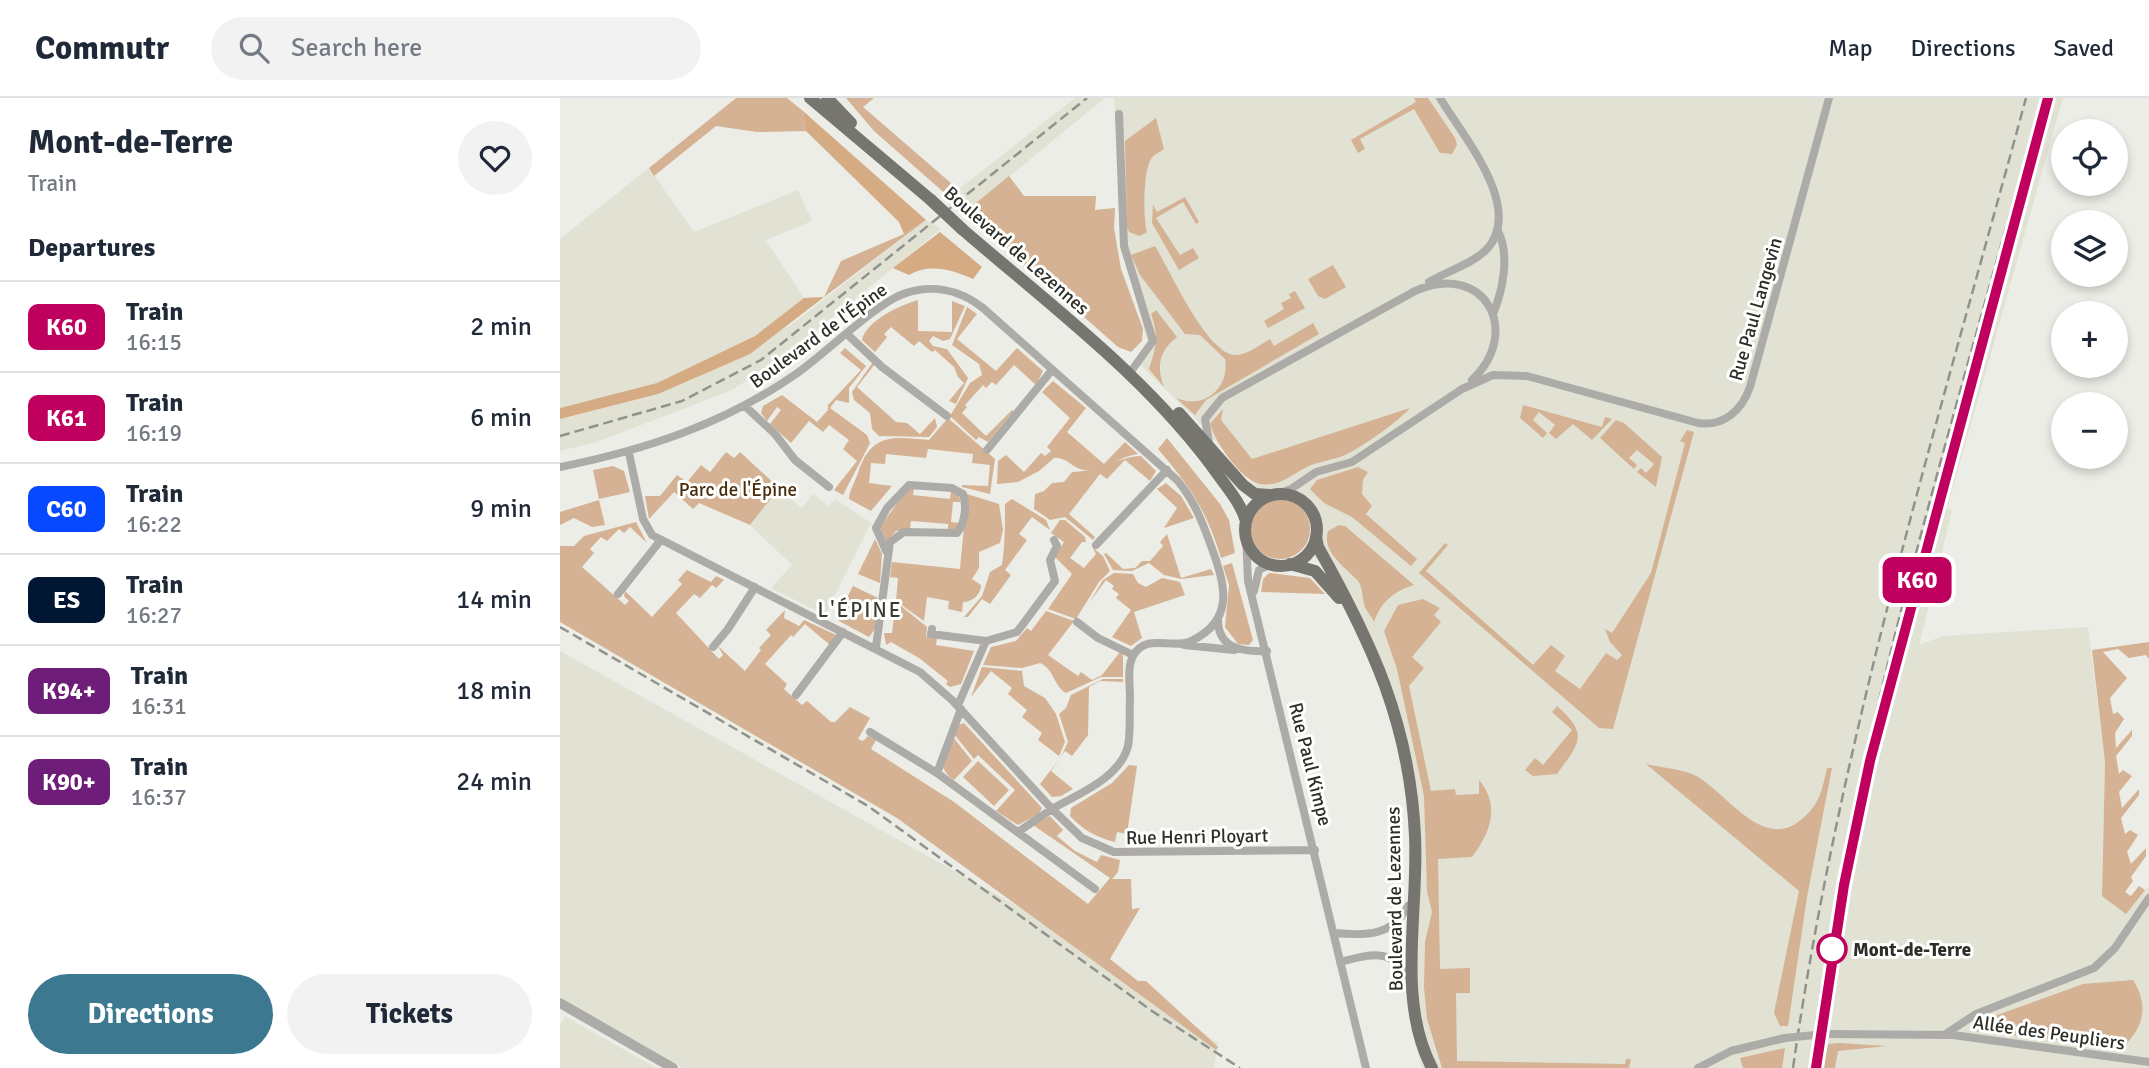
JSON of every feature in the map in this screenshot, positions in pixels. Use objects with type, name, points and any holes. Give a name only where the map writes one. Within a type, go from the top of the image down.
[{"type":"main road","name":"Boulevard de Lezennes","points":[[810,98],[1129,374],[1165,400],[1250,491],[1274,495]]},
{"type":"main road","name":"Boulevard de Lezennes","points":[[827,98],[879,155]]},
{"type":"main road","name":"Boulevard de Lezennes","points":[[1129,374],[1200,451],[1242,509],[1246,521]]},
{"type":"main road","points":[[1274,495],[1294,496],[1308,506],[1315,519],[1316,537],[1307,554],[1290,564],[1271,564],[1254,554],[1246,537],[1246,521],[1256,504],[1274,495]]},
{"type":"main road","name":"Boulevard de Lezennes","points":[[1316,537],[1377,658],[1404,745],[1415,837],[1414,989],[1422,1040],[1432,1068]]},
{"type":"main road","name":"Boulevard de Lezennes","points":[[1290,564],[1315,571],[1333,589],[1364,643],[1383,691],[1398,746],[1406,799],[1407,975],[1411,1013],[1424,1068]]},
{"type":"street","name":"Rue Paul Langevin","points":[[1440,98],[1493,188],[1500,211],[1498,231],[1503,245],[1500,298],[1493,314],[1495,333],[1492,354],[1483,369],[1462,389]]},
{"type":"street","name":"Rue Paul Langevin","points":[[1274,495],[1291,489],[1316,472],[1352,462],[1462,389],[1487,376],[1516,374],[1699,423],[1720,421],[1734,413],[1750,387],[1829,98]]},
{"type":"street","points":[[1119,114],[1124,246],[1153,341],[1129,374]]},
{"type":"street","points":[[1214,452],[1204,425],[1208,411],[1218,401],[1478,257],[1489,247],[1498,231]]},
{"type":"street","points":[[1415,291],[1438,282],[1457,282],[1481,296],[1493,314]]},
{"type":"street","name":"Boulevard de l'Épine","points":[[560,467],[629,453],[685,433],[745,406],[799,372],[894,298],[918,290],[943,289],[963,294],[975,302],[1167,470],[1192,500],[1212,548],[1224,589],[1218,618]]},
{"type":"street","points":[[848,335],[873,359],[947,416]]},
{"type":"street","points":[[987,450],[1052,370]]},
{"type":"street","points":[[745,406],[775,434],[795,460],[829,488]]},
{"type":"street","points":[[629,453],[646,527],[660,541],[876,647],[927,677],[959,707],[1052,809]]},
{"type":"street","points":[[1096,545],[1167,470]]},
{"type":"street","points":[[876,647],[886,551],[892,539],[901,533],[957,533],[966,503],[963,494],[952,488],[912,484],[905,487],[887,508],[876,528],[886,551]]},
{"type":"street","name":"Rue Paul Kimpe","points":[[1246,537],[1247,572],[1366,1068]]},
{"type":"street","points":[[932,629],[932,634],[986,641],[1017,632],[1055,581],[1050,560],[1057,546],[1054,540]]},
{"type":"street","points":[[618,594],[660,541]]},
{"type":"street","name":"Rue Paul Kimpe","points":[[1255,604],[1256,575],[1261,568],[1271,564]]},
{"type":"street","points":[[713,647],[755,587]]},
{"type":"street","points":[[1181,645],[1204,633],[1218,618]]},
{"type":"street","points":[[1218,618],[1224,639],[1240,651]]},
{"type":"street","points":[[1077,622],[1098,638],[1133,655]]},
{"type":"street","points":[[796,695],[843,632]]},
{"type":"street","points":[[937,773],[959,707],[986,641]]},
{"type":"street","points":[[1018,831],[1107,776],[1123,758],[1129,741],[1130,665],[1133,655],[1150,642],[1267,651]]},
{"type":"street","points":[[870,732],[937,773],[1095,889]]},
{"type":"street","name":"Rue Henri Ployart","points":[[1052,809],[1082,838],[1114,852],[1315,850]]},
{"type":"street","points":[[1944,1035],[1976,1014],[2094,968],[2115,948],[2149,898]]},
{"type":"street","points":[[1334,933],[1363,933],[1388,929],[1398,923],[1408,906]]},
{"type":"street","points":[[1340,962],[1384,954],[1395,959],[1407,975]]},
{"type":"street","points":[[561,1006],[673,1068]]},
{"type":"street","name":"Allée des Peupliers","points":[[1698,1068],[1731,1051],[1785,1038],[1825,1034],[1944,1035],[2149,1062]]},
{"type":"shaded area","points":[[1075,98],[1105,98],[962,215],[945,200]]},
{"type":"shaded area","points":[[1114,98],[2063,98],[2057,119],[2051,119],[2051,141],[1947,509],[1952,511],[1919,645],[1943,636],[2088,627],[2105,762],[2102,896],[2132,904],[2149,886],[2149,1068],[1422,1068],[1408,1008],[1409,821],[1401,757],[1377,667],[1335,584],[1292,526],[1195,418],[1135,360],[1148,345],[1123,249]]},
{"type":"shaded area","points":[[803,111],[926,220],[904,234],[899,222],[806,131]]},
{"type":"shaded area","points":[[649,168],[694,232],[798,190],[812,221],[766,240],[804,298],[755,336],[657,383],[560,408],[560,239]]},
{"type":"shaded area","points":[[926,220],[941,229],[790,352],[732,390],[597,442],[560,451],[560,419],[658,394],[791,325]]},
{"type":"shaded area","points":[[940,232],[982,267],[973,279],[941,269],[925,269],[909,275],[893,268]]},
{"type":"shaded area","points":[[824,297],[750,354],[658,394],[560,419],[560,408],[657,383],[755,336],[804,298]]},
{"type":"shaded area","points":[[778,489],[802,508],[813,494],[829,506],[835,499],[871,523],[825,615],[771,588],[792,565],[750,525]]},
{"type":"shaded area","points":[[560,651],[1062,931],[1218,1043],[1214,1068],[683,1068],[560,997]]},
{"type":"shaded area","points":[[565,1016],[656,1068],[560,1068],[560,1025]]},
{"type":"green space","points":[[736,98],[787,98],[803,111],[806,131],[757,132],[716,126],[654,176],[649,168]]},
{"type":"green space","points":[[846,98],[874,98],[863,107],[959,190],[949,197],[874,131]]},
{"type":"green space","points":[[1414,98],[1428,98],[1455,138],[1457,145],[1452,154],[1440,153],[1414,109],[1360,139],[1365,149],[1358,153],[1351,140],[1416,102]]},
{"type":"green space","points":[[1156,118],[1164,149],[1152,158],[1148,165],[1145,195],[1147,232],[1140,236],[1129,232],[1127,226],[1125,141]]},
{"type":"green space","points":[[1009,176],[1024,196],[1096,196],[1095,210],[1115,208],[1114,228],[1121,269],[1143,329],[1142,341],[1131,352],[1118,347],[965,212]]},
{"type":"green space","points":[[1185,197],[1199,222],[1196,224],[1183,202],[1156,218],[1180,255],[1193,248],[1199,258],[1179,270],[1152,223],[1153,205],[1157,212]]},
{"type":"green space","points":[[926,220],[824,297],[841,261],[904,234]]},
{"type":"green space","points":[[1155,246],[1201,326],[1224,351],[1240,355],[1270,339],[1274,346],[1313,323],[1319,334],[1206,400],[1195,415],[1176,398],[1196,401],[1213,394],[1223,379],[1225,359],[1200,335],[1185,334],[1140,275],[1131,255]]},
{"type":"green space","points":[[1333,265],[1346,287],[1325,299],[1318,296],[1308,279]]},
{"type":"green space","points":[[1295,291],[1305,308],[1268,328],[1264,321],[1284,309],[1281,303],[1291,298],[1289,294]]},
{"type":"green space","points":[[918,300],[918,331],[952,332],[952,301],[965,306],[950,339],[943,341],[933,336],[929,341],[933,346],[947,349],[968,378],[956,404],[949,401],[964,383],[954,367],[935,350],[932,352],[919,341],[914,346],[891,327],[884,334],[887,337],[875,352],[862,340],[877,320]]},
{"type":"green space","points":[[967,307],[977,314],[957,339],[996,371],[1017,348],[1043,371],[1036,385],[1014,365],[996,385],[992,382],[986,388],[983,385],[965,405],[967,407],[962,413],[986,436],[1012,410],[1016,413],[1011,414],[988,442],[979,437],[976,440],[950,416],[970,383],[982,375],[979,364],[952,345]]},
{"type":"green space","points":[[1156,310],[1177,337],[1166,348],[1161,360],[1160,373],[1164,387],[1149,369],[1156,342],[1151,314]]},
{"type":"green space","points":[[845,348],[866,366],[849,388],[849,403],[836,400],[830,408],[867,435],[870,443],[843,495],[834,490],[857,461],[843,449],[849,440],[829,425],[823,432],[809,421],[791,443],[770,424],[781,410],[777,407],[767,421],[761,413],[763,406],[782,395],[817,422],[828,410],[828,405],[861,370],[840,353]]},
{"type":"green space","points":[[873,362],[875,364],[857,387],[896,422],[907,423],[920,434],[935,418],[937,427],[929,437],[879,436],[872,429],[870,413],[854,400],[852,392]]},
{"type":"green space","points":[[1053,381],[1086,408],[1067,432],[1104,464],[1125,442],[1138,454],[1092,470],[1081,469],[1063,459],[1054,458],[1039,471],[1018,482],[997,484],[998,461],[1006,455],[1024,472],[1041,453],[1045,456],[1051,451],[1047,447],[1070,418],[1042,392]]},
{"type":"green space","points":[[1523,405],[1602,427],[1605,417],[1612,419],[1592,440],[1573,424],[1556,439],[1549,433],[1555,425],[1539,412],[1533,420],[1547,433],[1543,438],[1520,418]]},
{"type":"green space","points":[[1410,408],[1389,427],[1352,452],[1309,466],[1274,484],[1253,481],[1237,468],[1223,450],[1210,424],[1223,409],[1221,420],[1252,459]]},
{"type":"green space","points":[[948,418],[995,459],[990,494],[962,485],[988,486],[990,465],[972,463],[973,454],[928,449],[926,458],[886,454],[885,464],[871,463],[869,483],[892,486],[871,511],[849,499],[863,460],[877,444],[895,438],[929,440]]},
{"type":"green space","points":[[1616,420],[1624,423],[1662,457],[1656,487],[1637,472],[1641,468],[1646,473],[1654,464],[1637,450],[1629,458],[1637,465],[1634,469],[1600,438]]},
{"type":"green space","points":[[1687,430],[1694,432],[1613,729],[1599,728],[1419,573],[1445,543],[1448,545],[1426,571],[1533,665],[1551,645],[1565,656],[1555,671],[1580,689],[1606,653],[1617,660],[1622,655],[1610,642],[1605,629],[1612,633],[1651,573],[1685,443],[1680,441]]},
{"type":"green space","points":[[1167,438],[1220,504],[1229,520],[1235,553],[1221,558],[1210,526],[1196,499],[1158,449]]},
{"type":"green space","name":"Parc de l'Épine","points":[[726,452],[734,458],[740,452],[779,488],[750,525],[699,503],[693,509],[674,492],[649,519],[645,496],[660,496],[677,475],[687,482],[701,465],[710,472]]},
{"type":"green space","points":[[1141,456],[1156,471],[1150,481],[1125,460],[1107,479],[1100,474],[1069,514],[1095,537],[1093,540],[1065,517],[1050,520],[1034,509],[1035,494],[1044,491],[1052,483],[1064,482],[1072,472],[1090,470],[1124,459]]},
{"type":"green space","points":[[613,466],[624,471],[630,492],[599,499],[593,470]]},
{"type":"green space","points":[[1358,467],[1368,472],[1363,480],[1362,494],[1372,506],[1366,514],[1417,559],[1411,566],[1352,517],[1324,503],[1310,489],[1317,480]]},
{"type":"green space","points":[[1166,483],[1181,496],[1194,518],[1164,528],[1177,508],[1157,489]]},
{"type":"green space","points":[[914,488],[913,495],[950,499],[951,491],[958,494],[961,502],[953,502],[951,522],[959,523],[957,528],[948,532],[948,524],[911,521],[910,529],[896,531],[886,542],[880,527],[906,491]]},
{"type":"green space","points":[[967,494],[999,504],[1003,530],[1000,543],[979,552],[979,568],[972,579],[981,585],[981,588],[973,599],[963,602],[962,612],[948,609],[949,601],[927,597],[924,621],[896,601],[898,578],[890,577],[892,562],[960,569]]},
{"type":"green space","points":[[1012,499],[1046,520],[1050,530],[1032,517],[1019,534],[1027,540],[1005,570],[1011,575],[990,604],[982,599],[968,617],[964,617],[982,596],[990,572],[1002,565],[1005,504]]},
{"type":"green space","points":[[1274,499],[1286,499],[1305,512],[1310,529],[1308,541],[1297,554],[1286,559],[1274,559],[1255,546],[1250,535],[1250,523],[1263,504]]},
{"type":"green space","points":[[599,500],[605,525],[592,527],[574,518],[560,525],[560,512]]},
{"type":"green space","points":[[1060,520],[1065,520],[1085,537],[1086,542],[1082,542],[1070,558],[1084,568],[1096,554],[1092,547],[1103,556],[1110,571],[1099,582],[1076,619],[1048,609],[1072,574],[1055,557],[1064,542],[1051,533]]},
{"type":"green space","points":[[636,522],[647,543],[630,527],[624,533],[619,529],[607,541],[601,537],[590,549],[594,553],[582,567],[625,605],[629,601],[624,596],[625,591],[652,617],[682,584],[678,580],[687,570],[711,582],[716,576],[724,580],[716,588],[712,585],[700,598],[694,594],[676,613],[719,659],[723,655],[718,646],[745,671],[761,650],[759,648],[771,635],[766,630],[785,610],[784,618],[799,626],[804,620],[836,635],[830,645],[805,624],[793,637],[791,635],[765,664],[787,684],[784,689],[802,705],[807,701],[831,722],[835,722],[850,707],[870,718],[858,739],[863,741],[868,736],[876,740],[871,749],[954,802],[1088,904],[1110,878],[1033,825],[1050,816],[1063,830],[1057,836],[1075,851],[1097,862],[1101,855],[1120,860],[1118,872],[1112,879],[1131,879],[1132,909],[1140,908],[1110,959],[1138,981],[1146,981],[1218,1047],[1216,1050],[897,818],[560,622],[560,546],[574,546],[584,536]]},
{"type":"green space","points":[[1339,525],[1345,526],[1414,585],[1390,598],[1374,622],[1365,607],[1360,584],[1337,560],[1328,546],[1328,531]]},
{"type":"green space","points":[[1167,534],[1181,578],[1211,569],[1214,575],[1181,579],[1164,575],[1149,563],[1132,571],[1113,570],[1104,554],[1123,569],[1135,568],[1142,561],[1150,561],[1163,546],[1160,542]]},
{"type":"green space","points":[[875,539],[882,554],[880,583],[858,574]]},
{"type":"green space","points":[[1232,563],[1253,640],[1249,645],[1238,644],[1225,627],[1229,585],[1223,566]]},
{"type":"green space","points":[[1114,573],[1133,574],[1138,583],[1146,587],[1162,578],[1180,582],[1185,595],[1134,612],[1142,638],[1131,646],[1112,637],[1131,610],[1116,598],[1119,594],[1112,589],[1114,586],[1106,580],[1089,603],[1103,580]]},
{"type":"green space","points":[[1269,573],[1310,578],[1325,594],[1261,592],[1263,579]]},
{"type":"green space","points":[[853,586],[878,598],[875,629],[869,637],[839,621],[838,615]]},
{"type":"green space","points":[[1423,599],[1440,608],[1434,615],[1441,622],[1412,657],[1424,668],[1409,686],[1431,791],[1455,789],[1456,795],[1479,794],[1479,780],[1486,790],[1491,809],[1488,829],[1472,857],[1438,859],[1440,969],[1470,968],[1470,993],[1456,993],[1457,1061],[1625,1064],[1626,1059],[1631,1059],[1629,1068],[1442,1068],[1427,1019],[1424,987],[1425,942],[1432,912],[1427,891],[1424,796],[1397,669],[1384,631],[1398,605]]},
{"type":"green space","points":[[896,602],[927,627],[926,636],[937,638],[936,645],[974,651],[961,684],[950,687],[946,684],[948,681],[919,658],[891,642],[886,645],[884,633],[892,633]]},
{"type":"green space","points":[[1046,611],[1074,621],[1048,655],[1078,676],[1081,672],[1092,680],[1102,675],[1120,652],[1123,655],[1123,677],[1101,677],[1066,693],[1058,686],[1048,669],[1040,663],[1022,668],[983,665],[991,647],[1016,641],[1027,628],[1031,631]]},
{"type":"green space","points":[[2149,642],[2149,659],[2146,655],[2129,658],[2118,649],[2103,652],[2127,678],[2110,698],[2113,714],[2118,712],[2124,719],[2115,733],[2116,748],[2132,730],[2132,736],[2116,756],[2119,774],[2123,770],[2132,776],[2119,792],[2122,808],[2139,789],[2139,795],[2121,818],[2125,834],[2130,830],[2138,835],[2127,852],[2131,864],[2146,848],[2146,856],[2131,877],[2133,881],[2125,892],[2131,896],[2139,886],[2145,890],[2126,914],[2102,896],[2105,762],[2092,650]]},
{"type":"green space","points":[[982,667],[1022,671],[1024,686],[1045,698],[1056,714],[1065,742],[1059,756],[1038,740],[1042,733],[1022,717],[1027,710],[1008,694],[1012,688],[991,671],[971,697]]},
{"type":"green space","points":[[1103,679],[1123,679],[1123,682],[1100,681],[1089,687],[1088,735],[1072,756],[1065,751],[1061,756],[1068,742],[1059,714],[1066,708],[1071,695]]},
{"type":"green space","points":[[1557,706],[1574,724],[1578,739],[1557,774],[1533,776],[1525,770],[1535,758],[1543,765],[1572,730],[1552,712]]},
{"type":"green space","points":[[964,723],[1042,808],[1039,814],[1018,825],[996,811],[1015,790],[978,755],[974,759],[954,734],[958,725]]},
{"type":"green space","points":[[953,737],[972,761],[954,780],[944,770],[943,765]]},
{"type":"green space","points":[[1059,760],[1051,771],[1073,789],[1061,796],[1052,797],[1040,784]]},
{"type":"green space","points":[[978,761],[1009,790],[994,806],[963,777]]},
{"type":"green space","points":[[1646,764],[1693,774],[1745,816],[1771,829],[1785,828],[1798,822],[1811,810],[1818,798],[1827,768],[1832,768],[1807,897],[1788,1026],[1780,1026],[1774,1013],[1799,891]]},
{"type":"green space","points":[[1129,765],[1137,766],[1127,834],[1117,832],[1115,842],[1080,825],[1070,816],[1071,808],[1112,783]]},
{"type":"green space","points":[[2133,980],[2141,998],[2142,1015],[2136,1032],[2123,1047],[1973,1031],[1970,1028],[1972,1024],[2083,984]]},
{"type":"green space","points":[[1828,1044],[1887,1046],[1838,1051],[1835,1068],[1823,1068]]},
{"type":"green space","points":[[1785,1048],[1782,1068],[1743,1068],[1740,1058]]},
{"type":"railway","points":[[560,436],[682,401],[761,360],[1087,98]]},
{"type":"railway","points":[[1793,1068],[1813,945],[1864,701],[1926,459],[2026,98]]},
{"type":"railway","points":[[1810,1068],[1828,945],[1879,701],[1941,459],[2042,98]]},
{"type":"railway","points":[[560,627],[868,806],[1152,1011],[1240,1068]]},
{"type":"train","name":"K60","points":[[1816,1068],[1844,885],[1870,761],[2048,98]]},
{"type":"place","name":"Mont-de-Terre","points":[[1832,949]]},
{"type":"district","name":"L'ÉPINE","points":[[860,610]]}]
